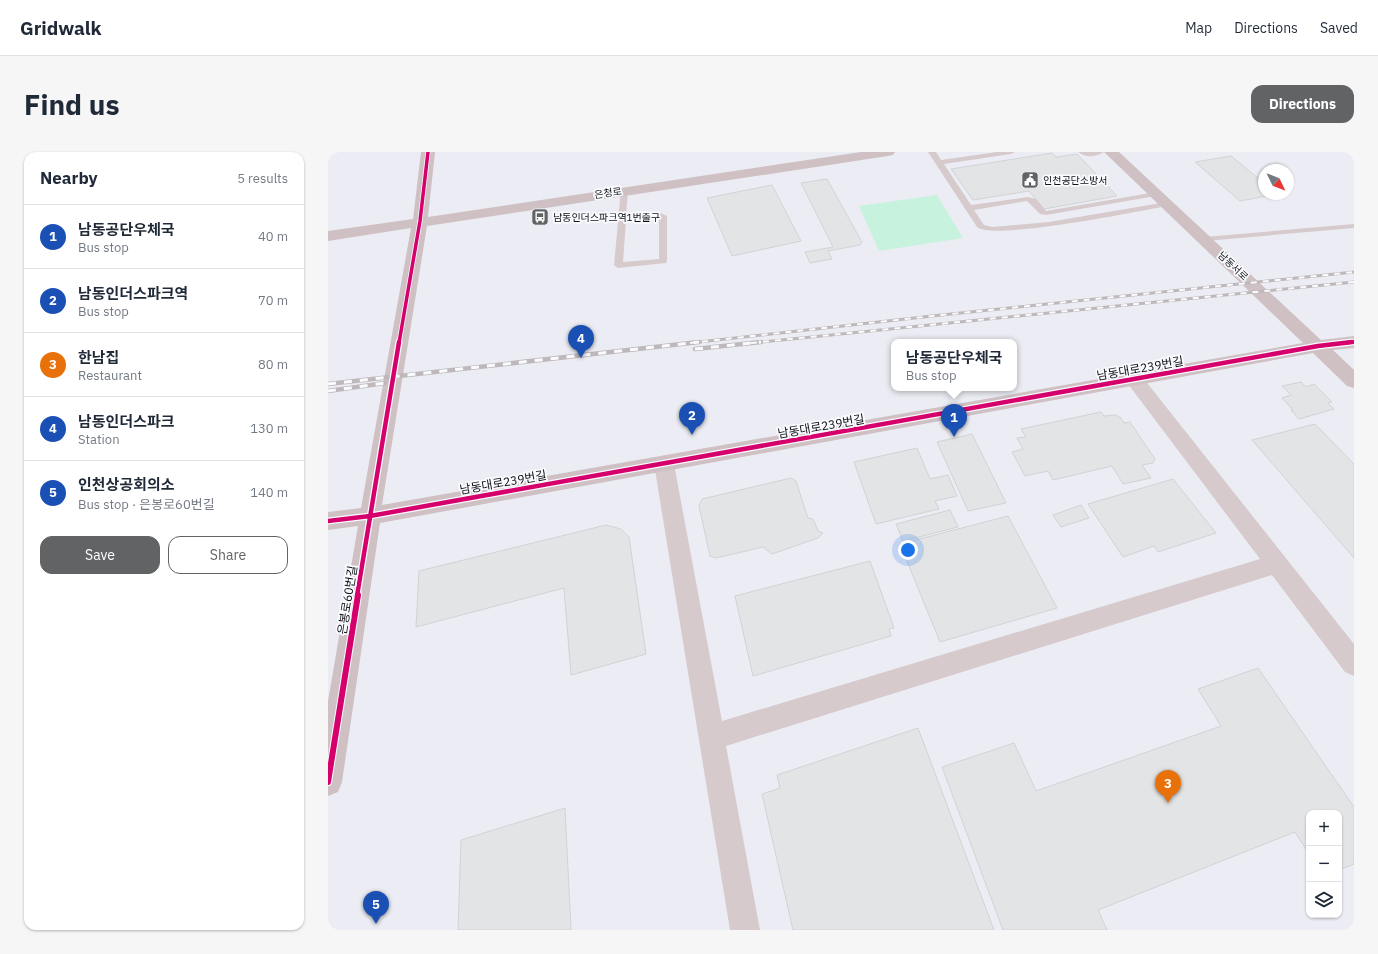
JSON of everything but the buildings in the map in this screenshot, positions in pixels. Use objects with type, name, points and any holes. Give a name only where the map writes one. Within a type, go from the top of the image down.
[{"type":"street","name":"은봉로60번길","points":[[328,782],[370,516],[420,221],[428,152]]},
{"type":"street","name":"은청로","points":[[328,236],[888,152]]},
{"type":"street","name":"남동서로","points":[[1111,152],[1354,380]]},
{"type":"street","name":"남동대로239번길","points":[[328,521],[370,516],[1318,346],[1354,342]]},
{"type":"street","points":[[1134,379],[1354,664]]},
{"type":"street","points":[[664,464],[745,930]]},
{"type":"street","points":[[712,737],[1277,564]]},
{"type":"lane","points":[[932,152],[981,227],[992,229],[1049,224],[1161,199]]},
{"type":"lane","points":[[938,162],[1011,152]]},
{"type":"lane","points":[[1082,152],[1086,154],[1100,152]]},
{"type":"lane","points":[[622,219],[658,214],[662,216],[663,261],[618,265],[624,191]]},
{"type":"lane","points":[[969,208],[1028,199],[1034,201],[1043,212],[1046,213],[1161,199]]},
{"type":"lane","points":[[1204,240],[1354,226]]},
{"type":"shaded area","points":[[328,152],[1354,152],[1354,930],[328,930]]},
{"type":"green space","points":[[937,195],[963,238],[879,251],[859,206]]},
{"type":"railway","points":[[690,343],[1354,272]]},
{"type":"railway","points":[[751,343],[1354,282]]},
{"type":"railway","points":[[328,384],[699,342]]},
{"type":"railway","points":[[695,349],[761,342]]},
{"type":"railway","points":[[328,391],[385,383]]},
{"type":"cycle path","points":[[328,782],[370,516],[420,221],[428,152]]},
{"type":"cycle path","points":[[328,521],[370,516],[1318,346],[1354,342]]},
{"type":"place","name":"인천공단소방서","points":[[1030,180]]},
{"type":"place","name":"남동인더스파크역1번출구","points":[[540,217]]},
{"type":"place","name":"남동인더스파크","points":[[581,358]]},
{"type":"place","name":"남동인더스파크역","points":[[692,435]]},
{"type":"place","name":"남동공단우체국","points":[[954,437]]},
{"type":"place","name":"한남집","points":[[1168,803]]},
{"type":"place","name":"인천상공회의소","points":[[376,924]]}]
